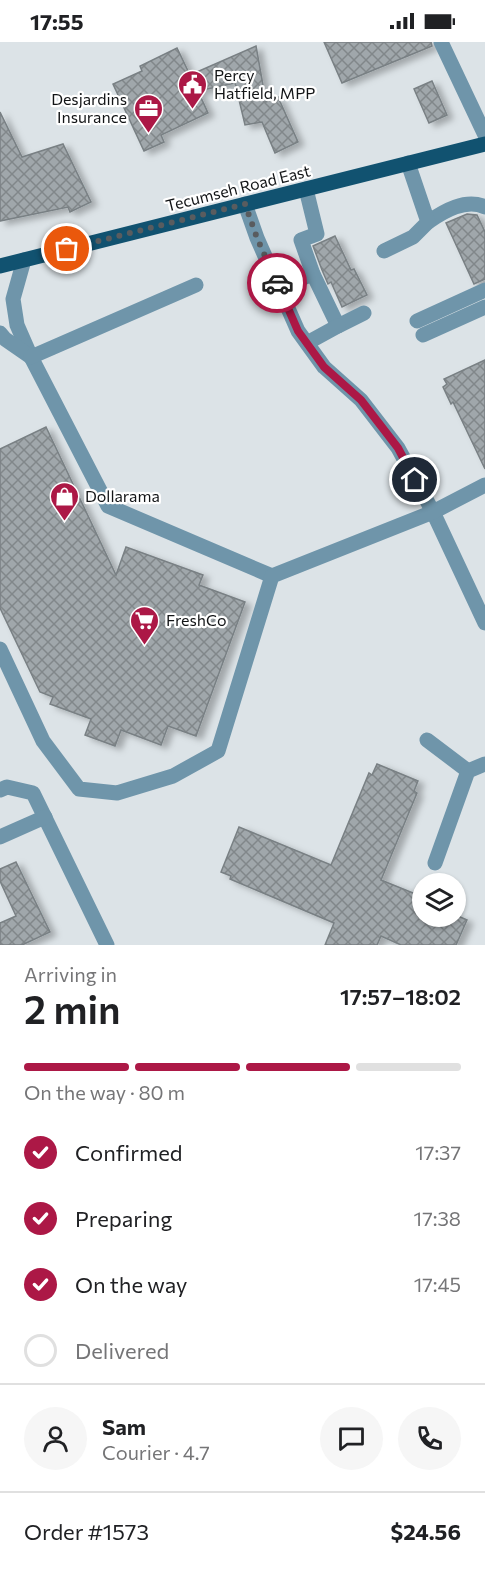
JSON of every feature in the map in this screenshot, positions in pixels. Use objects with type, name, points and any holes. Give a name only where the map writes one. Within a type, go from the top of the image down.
[{"type":"main road","name":"Tecumseh Road East","points":[[0,266],[485,144]]},
{"type":"street","points":[[441,42],[485,135]]},
{"type":"street","points":[[408,163],[428,222]]},
{"type":"street","points":[[306,189],[317,234],[301,240],[313,274],[338,326]]},
{"type":"street","points":[[245,204],[257,238],[298,331],[324,367],[361,400],[392,440],[433,512],[485,623]]},
{"type":"street","points":[[384,251],[413,237],[428,222],[445,211],[469,204],[485,207]]},
{"type":"street","points":[[24,260],[13,299],[17,325],[31,357],[108,506],[272,576],[433,512],[485,485]]},
{"type":"street","points":[[279,287],[313,274]]},
{"type":"street","points":[[31,357],[196,285]]},
{"type":"street","points":[[417,321],[485,290]]},
{"type":"street","points":[[423,335],[485,307]]},
{"type":"street","points":[[307,343],[364,313]]},
{"type":"street","points":[[0,333],[31,357]]},
{"type":"street","points":[[0,649],[43,741],[79,789],[117,792],[173,776],[218,751],[272,576]]},
{"type":"street","points":[[427,740],[468,771]]},
{"type":"street","points":[[435,863],[468,771],[485,764]]},
{"type":"street","points":[[0,790],[7,787],[33,793],[107,945]]},
{"type":"street","points":[[0,837],[45,817]]},
{"type":"building","points":[[324,42],[431,42],[432,46],[342,83]]},
{"type":"building","points":[[256,46],[266,102],[278,97],[298,142],[275,153],[262,122],[245,125],[235,83],[198,91],[208,113],[161,135],[164,142],[144,151],[113,84],[142,71],[140,66],[177,48],[190,75]]},
{"type":"building","points":[[432,81],[447,115],[429,123],[414,89]]},
{"type":"building","points":[[0,112],[22,157],[63,144],[91,202],[70,212],[68,207],[0,221]]},
{"type":"building","points":[[467,214],[477,215],[485,232],[485,279],[474,284],[446,223]]},
{"type":"building","points":[[335,236],[351,270],[354,269],[367,295],[342,307],[331,282],[328,284],[313,246]]},
{"type":"building","points":[[485,360],[485,469],[453,402],[451,404],[443,387],[447,384],[444,379]]},
{"type":"building","points":[[46,427],[116,575],[126,547],[203,575],[199,585],[245,602],[196,736],[168,726],[161,745],[121,730],[115,746],[85,735],[91,719],[50,704],[53,697],[40,692],[0,608],[0,449]]},
{"type":"building","points":[[377,764],[418,781],[414,791],[417,793],[381,880],[412,893],[412,927],[464,927],[456,945],[401,945],[381,936],[377,945],[325,945],[334,923],[230,879],[231,876],[221,872],[239,827],[331,865],[369,773],[372,775]]},
{"type":"building","points":[[16,862],[50,932],[22,945],[0,945],[0,923],[16,916],[0,881],[0,869]]},
{"type":"way so far","points":[[67,249],[245,204],[277,283]]},
{"type":"place","name":"Percy Hatfield, MPP","points":[[193,110]]},
{"type":"place","name":"Desjardins Insurance","points":[[148,134]]},
{"type":"place","name":"Dollarama","points":[[64,522]]},
{"type":"place","name":"FreshCo","points":[[145,646]]},
{"type":"route","points":[[277,283],[298,331],[324,367],[361,400],[398,448],[415,480]]}]
